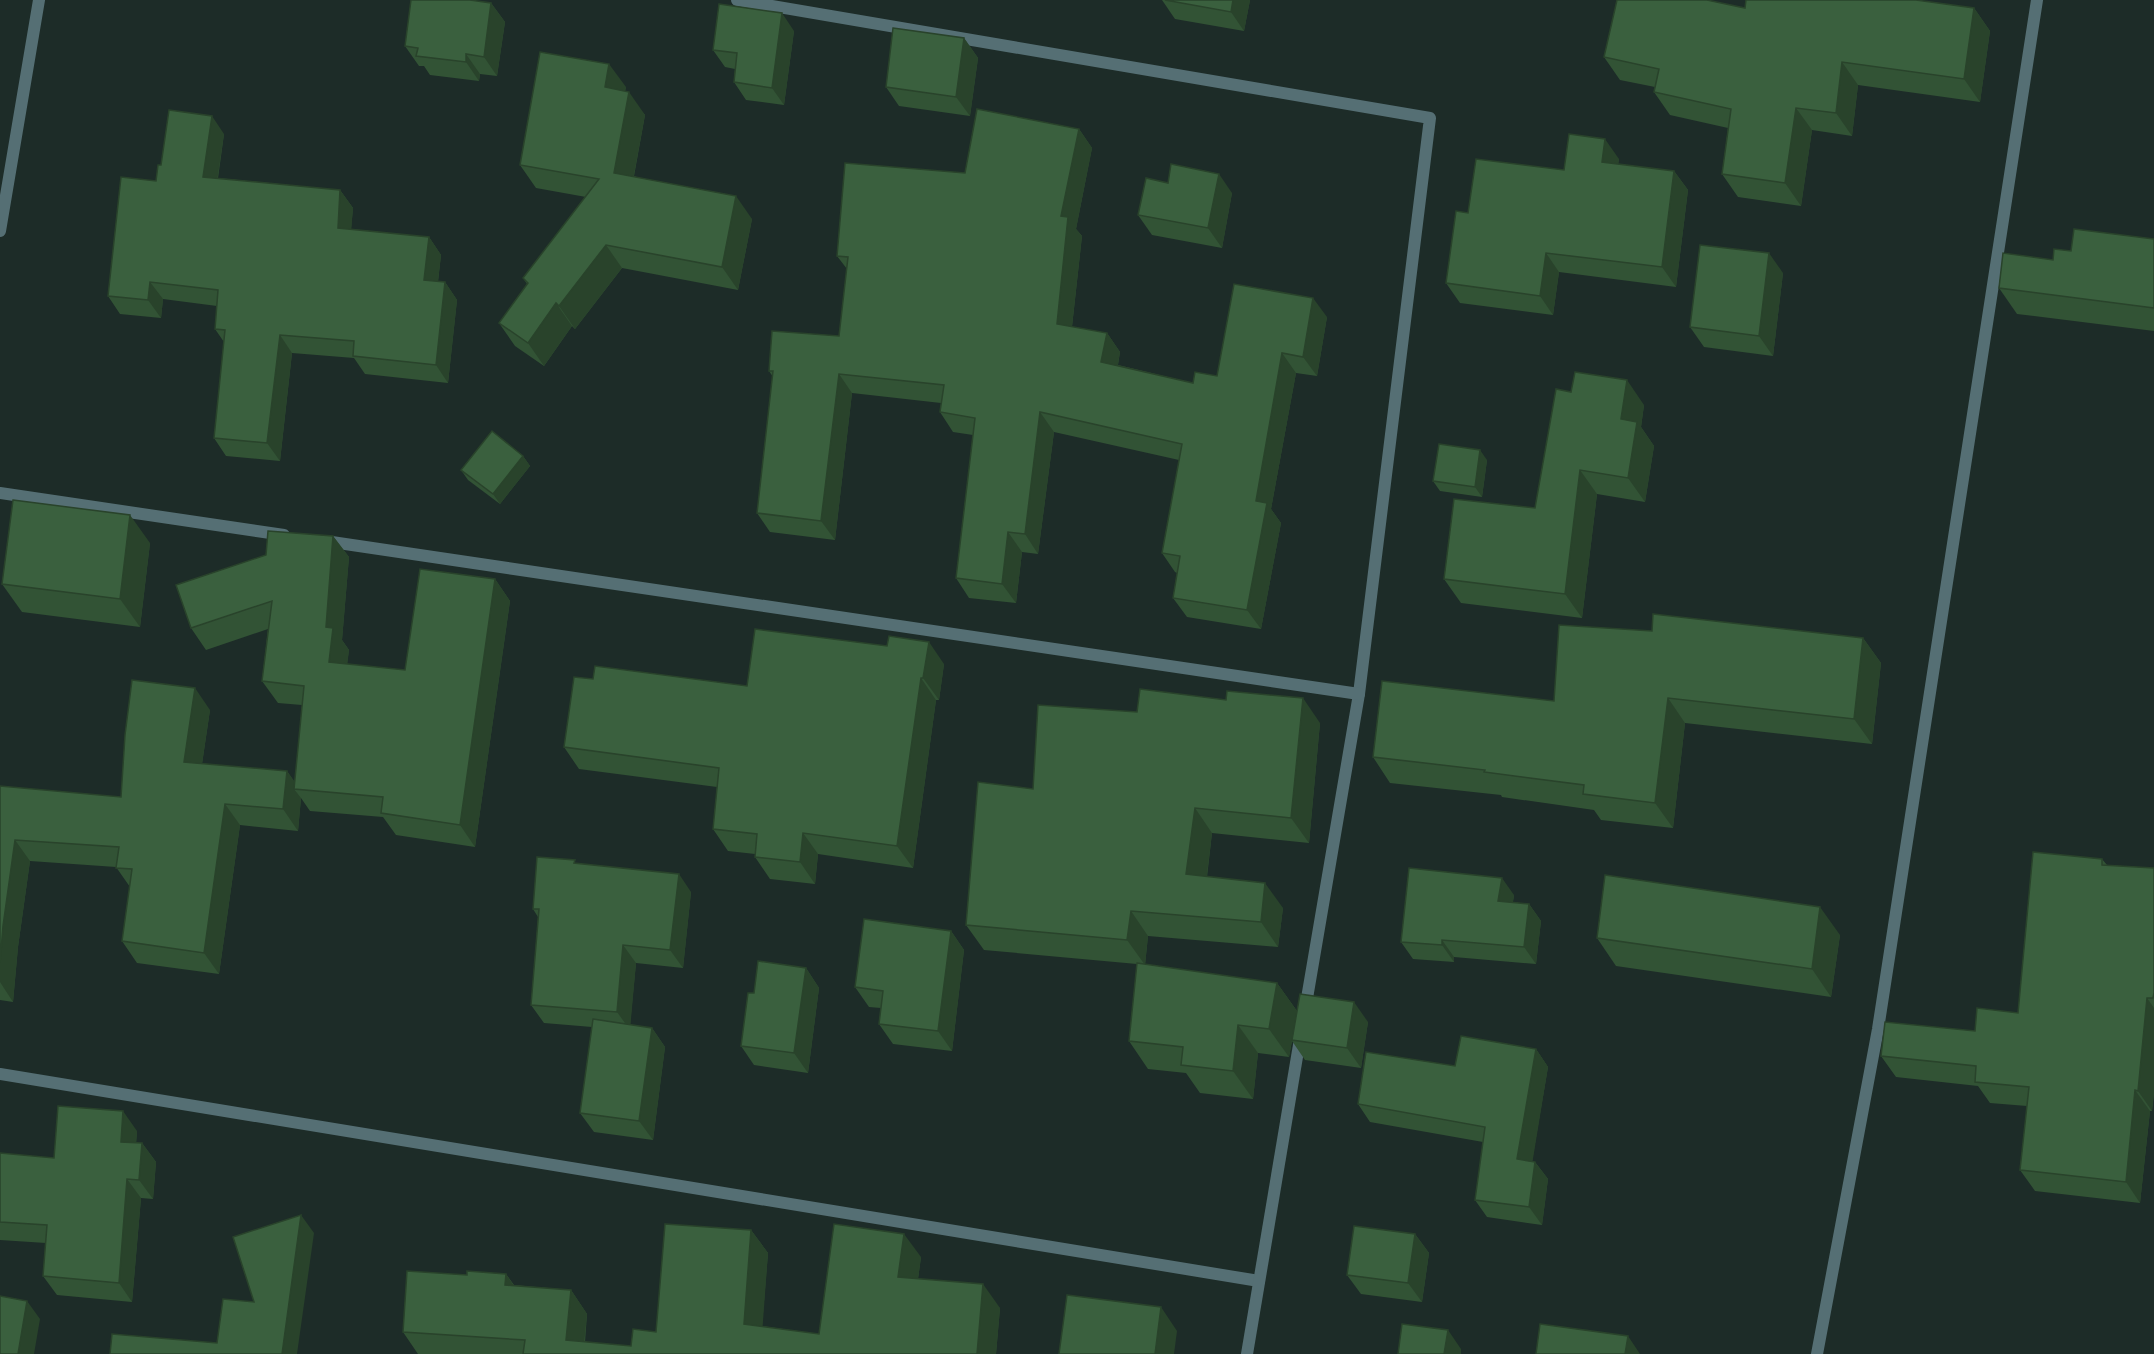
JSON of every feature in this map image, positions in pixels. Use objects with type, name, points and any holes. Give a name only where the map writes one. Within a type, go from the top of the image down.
[{"type":"street","points":[[0,231],[39,0]]},
{"type":"street","points":[[737,0],[1430,118],[1359,694],[1247,1354]]},
{"type":"street","points":[[1817,1354],[1878,1029],[2037,0]]},
{"type":"street","points":[[0,493],[1359,694]]},
{"type":"street","points":[[0,1074],[1259,1281]]},
{"type":"building","points":[[411,0],[470,0],[491,3],[484,57],[466,54],[466,62],[416,56],[418,48],[405,46]]},
{"type":"building","points":[[1165,0],[1233,0],[1231,12]]},
{"type":"building","points":[[1617,0],[1707,0],[1745,8],[1746,0],[1916,0],[1974,8],[1964,79],[1842,62],[1836,113],[1796,108],[1785,183],[1722,174],[1731,109],[1654,92],[1659,69],[1604,57]]},
{"type":"building","points":[[719,4],[782,13],[772,88],[734,82],[737,53],[713,50]]},
{"type":"building","points":[[893,28],[964,38],[956,97],[886,87]]},
{"type":"building","points":[[540,52],[609,64],[605,87],[629,92],[614,173],[736,196],[722,267],[606,245],[559,306],[556,303],[528,343],[499,323],[528,283],[523,278],[599,179],[520,165]]},
{"type":"building","points":[[977,109],[1079,129],[1061,216],[1068,217],[1057,324],[1107,333],[1101,362],[1193,383],[1195,372],[1217,376],[1234,284],[1313,298],[1303,357],[1282,353],[1256,501],[1267,503],[1247,610],[1173,598],[1180,556],[1162,553],[1182,444],[1040,412],[1025,534],[1008,532],[1002,584],[956,578],[975,418],[940,412],[944,385],[839,374],[821,521],[757,513],[773,371],[769,371],[772,331],[839,336],[848,257],[837,256],[845,163],[965,173]]},
{"type":"building","points":[[169,110],[212,116],[203,177],[340,190],[338,228],[429,237],[424,280],[445,282],[436,365],[353,356],[354,341],[280,335],[267,443],[214,438],[225,330],[215,329],[218,290],[150,282],[148,300],[108,296],[121,177],[156,181],[158,165],[161,165]]},
{"type":"building","points":[[1569,134],[1605,139],[1602,162],[1674,171],[1662,267],[1546,253],[1540,296],[1446,283],[1456,211],[1468,213],[1476,159],[1564,170]]},
{"type":"building","points":[[1171,164],[1219,174],[1208,228],[1138,215],[1146,178],[1168,183]]},
{"type":"building","points":[[2074,229],[2154,239],[2154,308],[1999,288],[2003,253],[2053,260],[2054,249],[2071,251]]},
{"type":"building","points":[[1700,245],[1769,253],[1759,336],[1690,327]]},
{"type":"building","points":[[1575,372],[1627,380],[1621,419],[1637,422],[1628,478],[1580,470],[1565,594],[1444,579],[1454,499],[1535,508],[1556,389],[1571,392]]},
{"type":"building","points":[[492,431],[523,456],[493,494],[461,470]]},
{"type":"building","points":[[1439,444],[1480,450],[1475,487],[1433,481]]},
{"type":"building","points":[[13,500],[130,515],[120,599],[2,584]]},
{"type":"building","points":[[268,531],[333,536],[326,627],[333,628],[329,662],[405,670],[420,569],[495,579],[460,825],[381,813],[383,797],[294,789],[304,686],[262,681],[272,601],[191,628],[176,585],[266,555]]},
{"type":"building","points":[[1653,614],[1863,638],[1854,719],[1668,698],[1655,803],[1583,794],[1584,785],[1484,772],[1485,770],[1373,757],[1382,681],[1554,701],[1559,625],[1652,631]]},
{"type":"building","points":[[755,629],[887,646],[889,636],[929,642],[923,678],[921,678],[897,846],[803,833],[800,862],[755,857],[757,834],[713,829],[719,768],[564,747],[574,677],[593,679],[595,666],[747,686]]},
{"type":"building","points":[[132,680],[195,688],[184,762],[287,771],[283,809],[225,804],[204,953],[122,941],[132,869],[116,868],[119,847],[15,840],[0,963],[0,786],[121,797],[125,735]]},
{"type":"building","points":[[1140,689],[1226,700],[1227,691],[1303,698],[1291,818],[1195,808],[1186,874],[1265,883],[1261,922],[1131,911],[1127,940],[966,925],[978,782],[1033,789],[1038,705],[1137,712]]},
{"type":"building","points":[[2033,852],[2102,859],[2102,865],[2154,868],[2154,993],[2153,998],[2147,998],[2126,1182],[2020,1170],[2029,1087],[1975,1082],[1976,1066],[1881,1056],[1885,1022],[1975,1031],[1977,1008],[2018,1013]]},
{"type":"building","points":[[537,857],[679,874],[670,950],[623,945],[617,1012],[531,1005],[539,909],[533,909]]},
{"type":"building","points":[[1409,868],[1502,878],[1498,901],[1529,904],[1524,947],[1442,940],[1442,945],[1401,942]]},
{"type":"building","points":[[1605,875],[1820,907],[1812,969],[1597,938]]},
{"type":"building","points":[[864,919],[951,931],[938,1031],[879,1024],[883,991],[855,987]]},
{"type":"building","points":[[758,961],[806,968],[794,1053],[741,1046],[748,993],[754,993]]},
{"type":"building","points":[[1137,963],[1277,983],[1269,1029],[1238,1025],[1233,1071],[1181,1065],[1183,1047],[1129,1041]]},
{"type":"building","points":[[1300,994],[1354,1002],[1347,1048],[1292,1040]]},
{"type":"building","points":[[593,1019],[652,1028],[639,1121],[580,1113]]},
{"type":"building","points":[[1461,1036],[1536,1049],[1517,1159],[1535,1162],[1529,1207],[1475,1200],[1485,1127],[1358,1104],[1366,1052],[1455,1066]]},
{"type":"building","points":[[58,1106],[123,1111],[121,1142],[142,1143],[139,1180],[127,1179],[119,1283],[43,1276],[47,1225],[0,1222],[0,1153],[54,1158]]},
{"type":"building","points":[[301,1215],[282,1354],[110,1354],[112,1334],[217,1343],[223,1299],[254,1302],[233,1237]]},
{"type":"building","points":[[665,1224],[751,1230],[744,1324],[819,1334],[834,1224],[904,1234],[898,1277],[983,1284],[977,1354],[523,1354],[525,1340],[403,1332],[407,1271],[467,1275],[467,1271],[506,1274],[505,1285],[571,1290],[566,1340],[631,1346],[633,1329],[656,1332]]},
{"type":"building","points":[[1354,1226],[1415,1234],[1408,1283],[1347,1275]]},
{"type":"building","points":[[1067,1295],[1161,1307],[1155,1354],[1059,1354]]},
{"type":"building","points":[[0,1296],[27,1301],[18,1354],[0,1354]]},
{"type":"building","points":[[1402,1324],[1448,1330],[1444,1354],[1398,1354]]},
{"type":"building","points":[[1540,1324],[1628,1336],[1625,1354],[1536,1354]]}]
